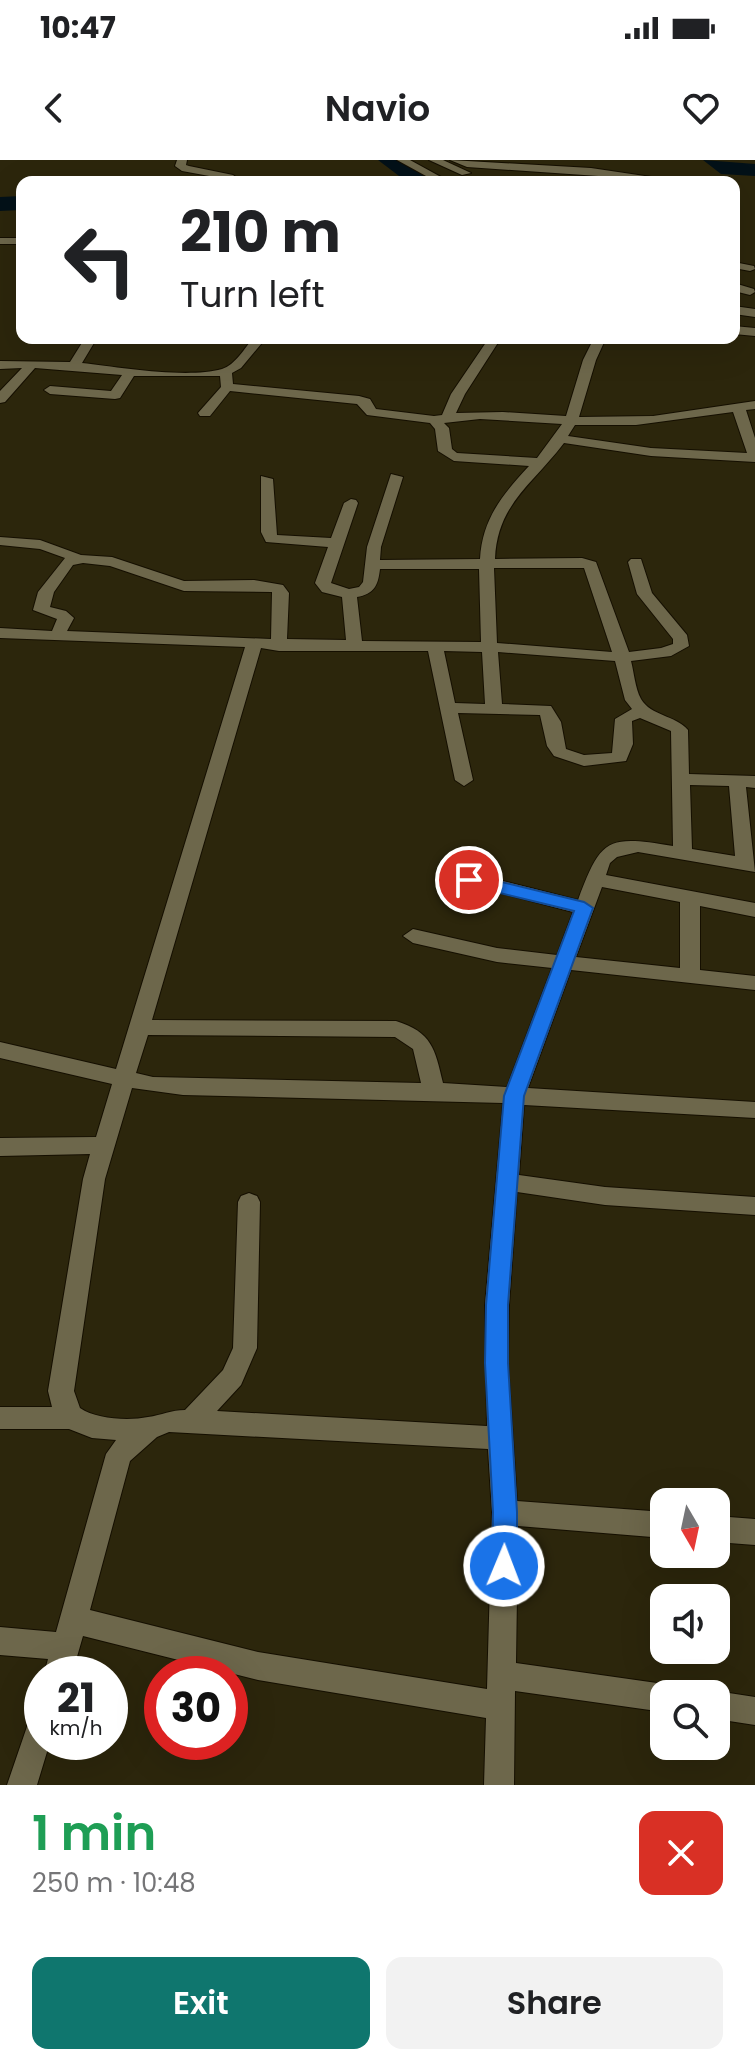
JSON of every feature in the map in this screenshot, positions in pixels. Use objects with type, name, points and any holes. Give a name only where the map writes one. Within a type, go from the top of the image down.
[{"type":"street","points":[[182,160],[180,166],[186,169],[224,176]]},
{"type":"street","points":[[402,160],[433,176]]},
{"type":"street","points":[[434,160],[455,170],[487,176]]},
{"type":"street","points":[[455,160],[467,164],[642,176]]},
{"type":"street","points":[[591,171],[600,160]]},
{"type":"street","points":[[637,164],[672,176]]},
{"type":"street","points":[[740,266],[750,268]]},
{"type":"street","points":[[740,288],[750,291]]},
{"type":"street","points":[[74,365],[87,344]]},
{"type":"street","points":[[205,413],[226,379],[254,344]]},
{"type":"street","points":[[448,417],[458,394],[491,344]]},
{"type":"street","points":[[494,708],[489,528],[515,489],[561,439],[572,419],[587,365],[597,344]]},
{"type":"street","points":[[0,399],[32,364]]},
{"type":"street","points":[[0,365],[74,365],[130,372],[208,374],[359,400],[365,402],[372,412],[434,420],[525,416],[635,421],[755,405]]},
{"type":"street","points":[[50,390],[115,395],[130,372]]},
{"type":"street","points":[[561,439],[651,452],[755,458],[738,407]]},
{"type":"street","points":[[434,420],[442,428],[445,451],[454,457],[542,463]]},
{"type":"street","points":[[739,457],[755,464]]},
{"type":"street","points":[[351,503],[323,583],[327,589],[349,594],[369,588],[378,530],[396,477]]},
{"type":"street","points":[[266,479],[268,532],[271,539],[336,543]]},
{"type":"street","points":[[0,541],[56,546],[78,559],[116,562],[184,586],[278,588],[281,593],[279,646]]},
{"type":"street","points":[[57,636],[65,615],[44,611],[40,607],[61,569],[78,559]]},
{"type":"street","points":[[0,633],[279,646],[491,647],[622,656],[673,652],[681,646],[681,638],[645,594],[636,562]]},
{"type":"street","points":[[373,565],[591,565],[622,656],[633,700],[641,711],[671,723],[679,730],[683,855]]},
{"type":"street","points":[[349,594],[355,647]]},
{"type":"street","points":[[69,1418],[62,1406],[61,1391],[87,1210],[254,645]]},
{"type":"street","points":[[435,648],[464,780]]},
{"type":"street","points":[[448,708],[545,710],[554,724],[557,749],[562,755],[578,759],[620,757],[624,744],[623,719],[641,711]]},
{"type":"street","points":[[499,1785],[505,1512],[497,1305],[514,1096],[602,860],[619,847],[638,846],[750,865],[746,781],[682,779]]},
{"type":"street","points":[[447,873],[584,908]]},
{"type":"street","points":[[595,879],[755,910]]},
{"type":"street","points":[[690,897],[690,975]]},
{"type":"street","points":[[413,936],[497,955],[755,983]]},
{"type":"street","points":[[141,1027],[396,1029],[420,1039],[434,1091]]},
{"type":"street","points":[[0,1050],[126,1078],[183,1087],[434,1091],[755,1110]]},
{"type":"street","points":[[0,1147],[104,1145]]},
{"type":"street","points":[[507,1182],[605,1196],[755,1206]]},
{"type":"street","points":[[191,1421],[232,1377],[245,1348],[249,1202]]},
{"type":"street","points":[[0,1418],[69,1418],[85,1426],[148,1429]]},
{"type":"street","points":[[64,1656],[119,1454],[148,1429],[169,1421],[191,1421],[501,1438]]},
{"type":"street","points":[[505,1512],[650,1524]]},
{"type":"street","points":[[730,1530],[755,1532]]},
{"type":"street","points":[[75,1620],[258,1666],[501,1706]]},
{"type":"street","points":[[0,1641],[46,1656]]},
{"type":"street","points":[[502,1675],[650,1696]]},
{"type":"street","points":[[730,1707],[755,1711]]},
{"type":"street","points":[[22,1785],[30,1760]]},
{"type":"waterway","points":[[389,160],[412,176]]},
{"type":"waterway","points":[[714,160],[729,169],[755,170]]},
{"type":"waterway","points":[[0,204],[16,203]]},
{"type":"route","points":[[469,880],[584,908],[514,1096],[497,1305],[496,1363],[505,1512],[504,1566]]}]
